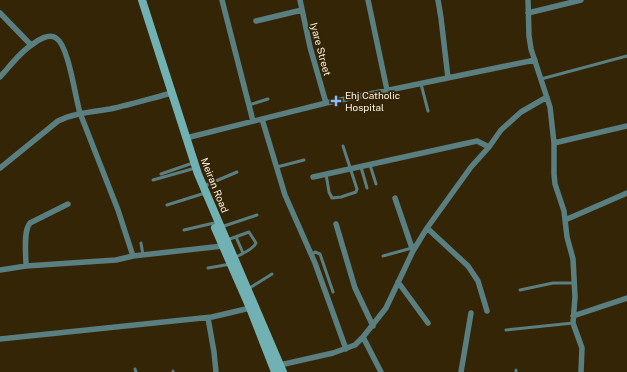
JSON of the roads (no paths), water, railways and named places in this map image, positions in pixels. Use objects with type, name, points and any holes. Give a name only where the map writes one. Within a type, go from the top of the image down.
[{"type":"main road","name":"Meiran Road","points":[[137,0],[191,167],[225,243],[275,372]]},
{"type":"main road","name":"Meiran Road","points":[[142,0],[202,190]]},
{"type":"main road","name":"Meiran Road","points":[[231,261],[248,289],[282,368]]},
{"type":"street","points":[[222,0],[253,121]]},
{"type":"street","name":"Iyare Street","points":[[300,0],[310,47],[326,103]]},
{"type":"street","points":[[368,0],[387,90]]},
{"type":"street","points":[[438,0],[448,78]]},
{"type":"street","points":[[528,0],[529,36],[552,118],[555,184],[565,220],[567,237],[573,259],[575,306],[573,323],[582,348],[581,372]]},
{"type":"street","points":[[528,13],[581,0]]},
{"type":"street","points":[[256,21],[302,10]]},
{"type":"street","points":[[0,13],[31,45]]},
{"type":"street","points":[[0,76],[31,45],[52,36],[58,39],[67,57],[80,113],[118,210],[133,256]]},
{"type":"street","points":[[186,138],[326,103],[535,60]]},
{"type":"street","points":[[0,168],[58,121],[80,113],[111,109],[168,94]]},
{"type":"street","points":[[282,368],[346,349],[364,338],[386,308],[412,249],[471,167],[489,147],[501,130],[521,112],[547,97]]},
{"type":"street","points":[[262,119],[285,195],[311,255],[346,349]]},
{"type":"street","points":[[554,143],[627,126]]},
{"type":"street","points":[[313,177],[477,141],[489,147]]},
{"type":"street","points":[[565,220],[627,193]]},
{"type":"street","points":[[394,198],[412,249]]},
{"type":"street","points":[[26,266],[26,232],[30,223],[68,204]]},
{"type":"street","points":[[336,224],[355,288],[373,326]]},
{"type":"street","points":[[426,228],[468,266],[478,281],[487,311]]},
{"type":"street","points":[[0,270],[26,266],[116,260],[133,256],[225,243]]},
{"type":"street","points":[[398,282],[428,324]]},
{"type":"street","points":[[573,316],[627,298]]},
{"type":"street","points":[[0,339],[208,318],[250,308]]},
{"type":"street","points":[[461,372],[472,313]]},
{"type":"street","points":[[208,318],[216,372]]},
{"type":"street","points":[[364,338],[381,372]]},
{"type":"lane","points":[[541,79],[627,56]]},
{"type":"lane","points":[[421,84],[428,111]]},
{"type":"lane","points":[[249,105],[268,99]]},
{"type":"lane","points":[[326,174],[331,196],[334,198],[354,193],[356,189],[343,146]]},
{"type":"lane","points":[[276,168],[304,160]]},
{"type":"lane","points":[[370,165],[376,184]]},
{"type":"lane","points":[[161,174],[191,167]]},
{"type":"lane","points":[[153,180],[191,167]]},
{"type":"lane","points":[[361,167],[367,188]]},
{"type":"lane","points":[[167,205],[202,190],[237,172]]},
{"type":"lane","points":[[184,230],[217,225],[257,215]]},
{"type":"lane","points":[[208,268],[231,261],[255,246],[256,243],[249,232],[225,243]]},
{"type":"lane","points":[[236,238],[243,253]]},
{"type":"lane","points":[[141,243],[142,255]]},
{"type":"lane","points":[[383,256],[412,249]]},
{"type":"lane","points":[[311,255],[315,252],[320,254],[333,292]]},
{"type":"lane","points":[[248,289],[272,274]]},
{"type":"lane","points":[[520,290],[553,283],[574,283]]},
{"type":"lane","points":[[506,330],[573,323]]},
{"type":"place","name":"Ehj Catholic Hospital","points":[[336,101]]}]
